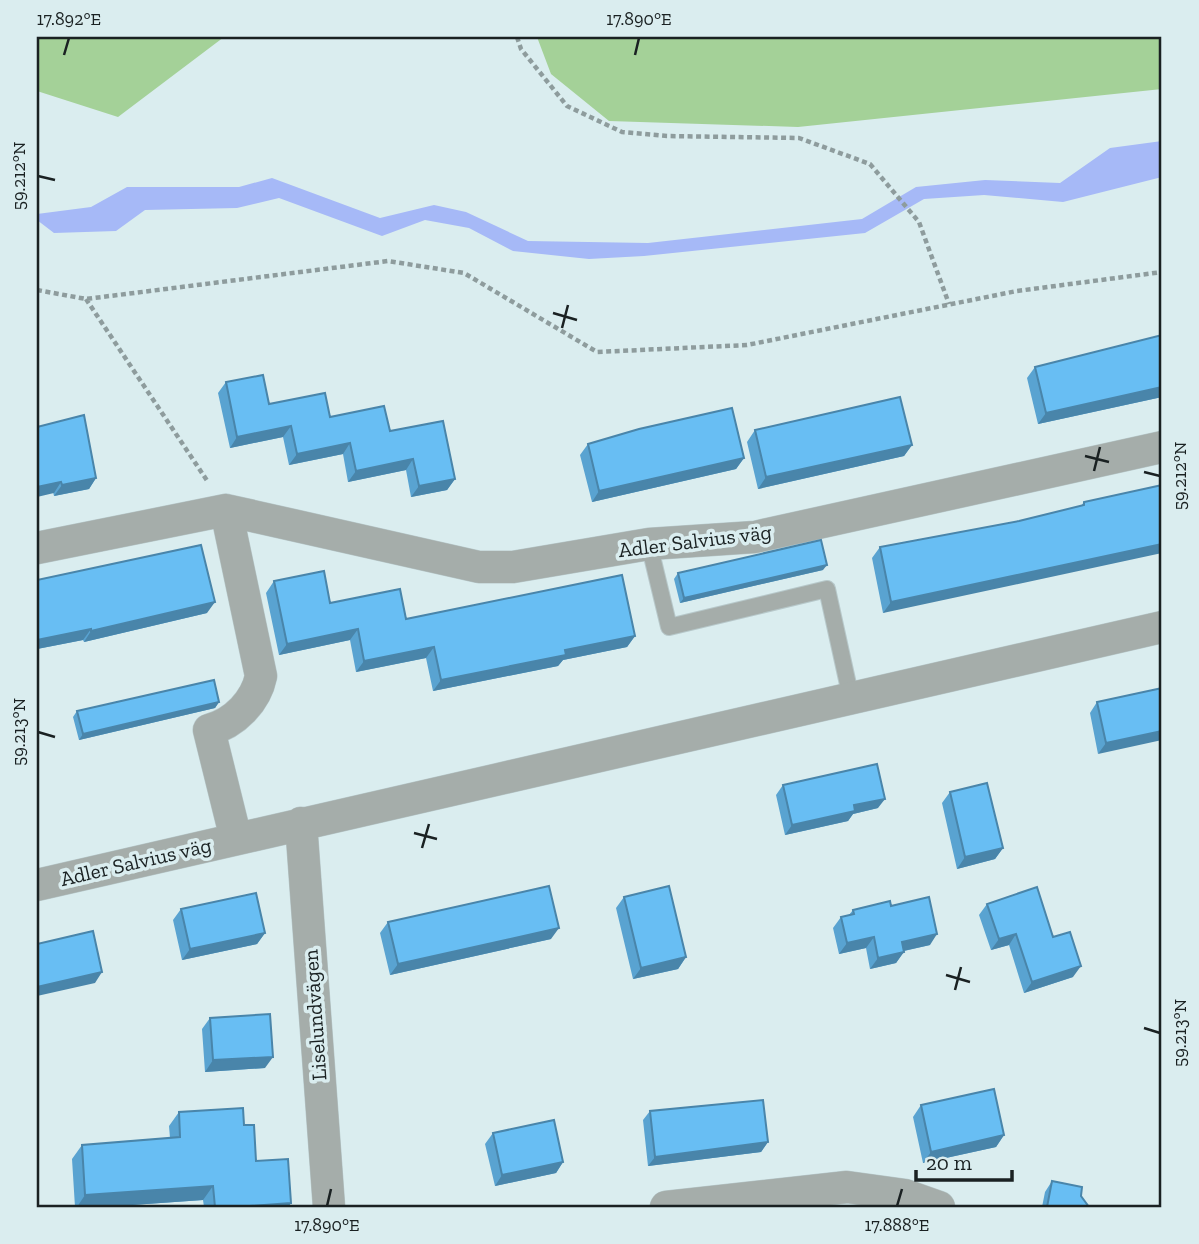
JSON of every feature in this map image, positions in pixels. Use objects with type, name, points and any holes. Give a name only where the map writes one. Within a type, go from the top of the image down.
[{"type":"street","name":"Adler Salvius väg","points":[[37,548],[226,510],[479,567],[513,568],[649,544],[755,537],[1162,447]]},
{"type":"street","name":"Adler Salvius väg","points":[[226,510],[261,676],[258,694],[237,715],[209,730],[236,839]]},
{"type":"street","name":"Adler Salvius väg","points":[[37,885],[1162,627]]},
{"type":"street","name":"Liselundvägen","points":[[300,823],[329,1207]]},
{"type":"street","points":[[666,1207],[847,1187],[905,1195],[939,1207]]},
{"type":"lane","points":[[649,544],[669,627],[827,589],[851,698]]},
{"type":"path","points":[[517,37],[521,49],[567,106],[622,132],[667,136],[799,138],[870,163],[919,222],[949,304]]},
{"type":"path","points":[[37,290],[86,299],[388,261],[464,274],[597,352],[747,345],[1017,291],[1162,272]]},
{"type":"path","points":[[86,299],[226,510]]},
{"type":"green space","points":[[37,37],[224,37],[118,117],[37,91]]},
{"type":"green space","points":[[537,37],[1162,37],[1162,89],[798,127],[609,121],[551,74]]},
{"type":"water","points":[[1162,141],[1162,177],[1063,202],[984,195],[924,199],[865,233],[644,256],[589,259],[513,251],[469,228],[425,220],[382,236],[279,198],[237,208],[145,210],[116,231],[54,233],[37,220],[37,214],[91,207],[127,187],[239,187],[272,178],[380,218],[434,205],[466,212],[528,241],[648,243],[862,219],[916,187],[985,180],[1060,183],[1110,148]]},
{"type":"building","points":[[1162,335],[1162,387],[1046,413],[1035,367]]},
{"type":"building","points":[[263,375],[269,404],[325,393],[330,417],[384,406],[390,431],[443,421],[455,479],[419,486],[413,459],[356,471],[350,443],[297,454],[291,426],[237,437],[226,382]]},
{"type":"building","points":[[900,397],[912,445],[766,477],[755,430]]},
{"type":"building","points":[[732,408],[744,458],[599,491],[588,444],[639,429]]},
{"type":"building","points":[[84,415],[96,478],[37,487],[37,427]]},
{"type":"building","points":[[1162,485],[1162,544],[891,602],[880,547],[1019,521],[1084,505],[1084,502]]},
{"type":"building","points":[[821,540],[827,565],[684,598],[678,573]]},
{"type":"building","points":[[201,545],[215,602],[91,631],[37,640],[37,580]]},
{"type":"building","points":[[324,571],[330,603],[400,589],[406,619],[622,575],[635,636],[565,650],[566,655],[441,680],[434,647],[364,661],[358,629],[287,644],[274,581]]},
{"type":"building","points":[[214,680],[219,702],[83,734],[77,711]]},
{"type":"building","points":[[1162,688],[1162,731],[1106,743],[1097,702]]},
{"type":"building","points":[[877,764],[885,799],[854,805],[855,811],[792,825],[783,785]]},
{"type":"building","points":[[987,783],[1003,848],[965,857],[950,792]]},
{"type":"building","points":[[549,886],[559,928],[398,964],[388,922]]},
{"type":"building","points":[[669,886],[686,957],[641,968],[624,897]]},
{"type":"building","points":[[1037,887],[1053,937],[1070,932],[1081,966],[1032,982],[1016,934],[999,939],[987,904]]},
{"type":"building","points":[[256,893],[265,933],[190,949],[181,909]]},
{"type":"building","points":[[929,897],[937,934],[902,942],[904,952],[878,958],[874,937],[847,943],[841,917],[854,914],[853,910],[890,901],[891,906]]},
{"type":"building","points":[[93,931],[102,972],[37,987],[37,944]]},
{"type":"building","points":[[270,1014],[273,1057],[213,1060],[210,1018]]},
{"type":"building","points":[[994,1089],[1004,1135],[931,1152],[921,1105]]},
{"type":"building","points":[[763,1100],[768,1142],[655,1157],[650,1111]]},
{"type":"building","points":[[243,1108],[244,1125],[254,1125],[256,1161],[288,1159],[291,1203],[215,1207],[213,1186],[85,1195],[82,1145],[180,1137],[179,1112]]},
{"type":"building","points":[[554,1120],[563,1162],[502,1175],[493,1133]]},
{"type":"building","points":[[1052,1181],[1082,1187],[1081,1196],[1089,1207],[1047,1207]]}]
